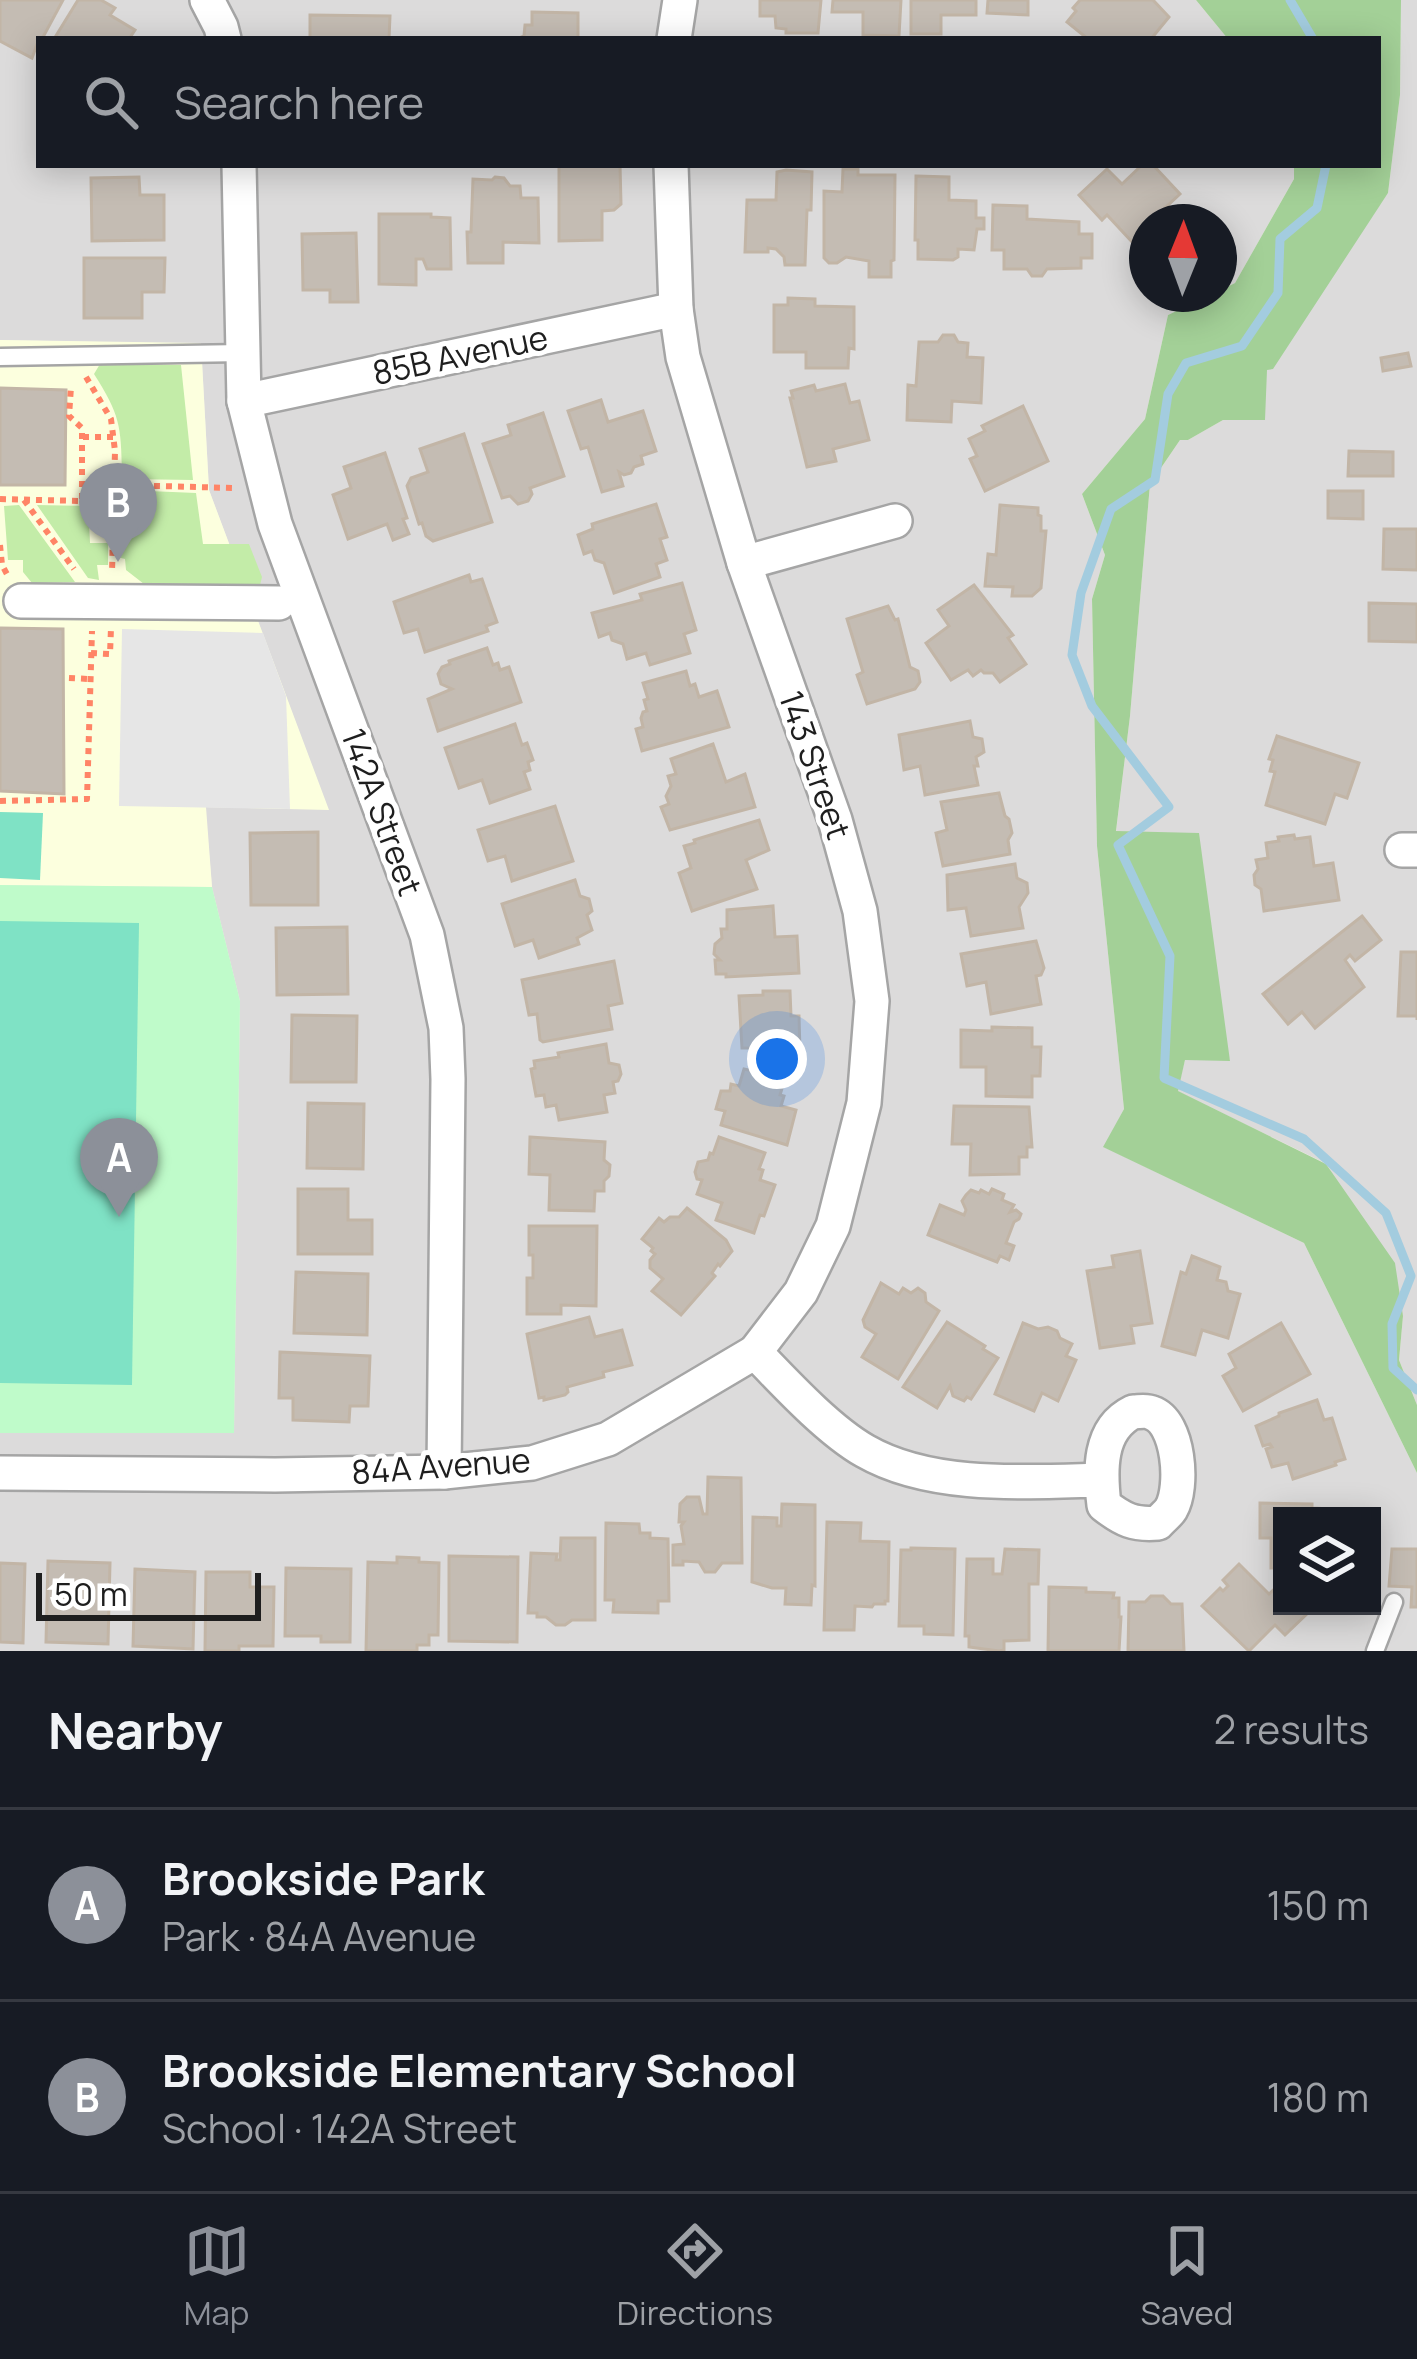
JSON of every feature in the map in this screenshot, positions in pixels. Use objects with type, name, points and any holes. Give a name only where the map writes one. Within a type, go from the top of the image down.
[{"type":"street","points":[[207,0],[223,36]]},
{"type":"street","points":[[674,36],[680,0]]},
{"type":"street","name":"142A Street","points":[[238,168],[244,401],[275,524],[428,935],[446,1028],[444,1472]]},
{"type":"street","name":"143 Street","points":[[671,168],[676,309],[683,357],[744,563],[836,820],[860,911],[872,1001],[864,1103],[833,1226],[801,1292],[755,1352]]},
{"type":"street","name":"85B Avenue","points":[[244,401],[676,309]]},
{"type":"street","points":[[744,563],[895,520]]},
{"type":"street","points":[[21,601],[279,604]]},
{"type":"street","points":[[755,1352],[861,1449],[898,1467],[976,1480],[1101,1480]]},
{"type":"street","name":"84A Avenue","points":[[0,1473],[444,1472],[532,1463],[608,1439],[755,1352]]},
{"type":"lane","points":[[0,357],[243,353]]},
{"type":"lane","points":[[1375,1651],[1394,1602]]},
{"type":"path","points":[[0,801],[87,799],[90,679],[114,485],[111,419],[86,377],[86,356]]},
{"type":"path","points":[[0,500],[82,501],[82,428],[70,416],[71,387]]},
{"type":"path","points":[[82,437],[113,437]]},
{"type":"path","points":[[82,484],[237,488]]},
{"type":"path","points":[[24,500],[102,601]]},
{"type":"path","points":[[69,678],[90,679]]},
{"type":"shaded area","points":[[0,0],[1196,0],[1226,36],[36,36],[36,168],[1294,168],[1294,179],[1237,279],[1237,204],[1129,204],[1129,312],[1174,312],[1168,315],[1145,419],[1082,494],[1105,555],[1092,599],[1097,846],[1124,1109],[1104,1147],[1304,1243],[1417,1473],[1417,1651],[0,1651],[0,1433],[234,1432],[240,1001],[212,887],[205,807],[328,809],[209,490],[201,344],[0,340]]},
{"type":"shaded area","points":[[1401,0],[1417,0],[1417,1405],[1399,1360],[1403,1316],[1327,1164],[1177,1091],[1185,1060],[1230,1060],[1116,832],[1150,484],[1180,440],[1223,420],[1267,369],[1388,193],[1400,95]]},
{"type":"shaded area","points":[[0,340],[201,343],[209,490],[329,810],[206,807],[212,887],[0,885]]},
{"type":"shaded area","points":[[122,629],[263,633],[286,696],[290,809],[119,806]]},
{"type":"green space","points":[[1196,0],[1401,0],[1400,95],[1388,193],[1273,369],[1267,370],[1265,420],[1223,420],[1180,440],[1150,484],[1116,831],[1199,833],[1230,1061],[1185,1060],[1178,1091],[1326,1164],[1395,1263],[1403,1316],[1399,1360],[1417,1405],[1417,1473],[1304,1243],[1103,1147],[1124,1109],[1097,846],[1092,599],[1105,555],[1082,494],[1145,419],[1168,315],[1237,312],[1237,279],[1294,179],[1294,168],[1381,168],[1381,36],[1226,36]]},
{"type":"green space","points":[[100,364],[181,365],[193,480],[127,479],[122,473],[117,421],[94,374]]},
{"type":"green space","points":[[125,490],[196,493],[203,544],[249,544],[262,577],[260,585],[144,584],[126,570],[125,559],[117,557],[119,497],[124,498]]},
{"type":"green space","points":[[88,491],[102,491],[107,497],[107,524],[89,523],[90,543],[108,543],[108,565],[97,565],[99,580],[88,578],[37,505],[88,506]]},
{"type":"green space","points":[[19,505],[75,582],[32,583],[23,572],[23,560],[8,560],[4,506]]},
{"type":"green space","points":[[0,812],[43,813],[40,880],[0,878]]},
{"type":"green space","points":[[0,885],[212,887],[240,1001],[234,1433],[0,1433]]},
{"type":"green space","points":[[0,921],[139,923],[132,1385],[0,1383]]},
{"type":"building","points":[[0,0],[63,0],[44,36],[36,36],[32,58],[0,41]]},
{"type":"building","points":[[78,0],[101,0],[115,8],[110,15],[135,30],[131,36],[56,36]]},
{"type":"building","points":[[760,0],[821,0],[818,33],[786,33],[776,28],[775,16],[760,16]]},
{"type":"building","points":[[833,0],[901,0],[899,36],[863,35],[863,12],[832,12]]},
{"type":"building","points":[[911,0],[976,0],[976,15],[941,15],[941,34],[911,34]]},
{"type":"building","points":[[988,0],[1028,0],[1028,15],[987,13]]},
{"type":"building","points":[[1080,0],[1153,0],[1169,17],[1153,36],[1084,36],[1067,22],[1076,11],[1073,8]]},
{"type":"building","points":[[532,12],[578,13],[578,36],[524,36],[525,25],[532,25]]},
{"type":"building","points":[[310,15],[390,16],[389,36],[310,36]]},
{"type":"building","points":[[559,168],[620,168],[621,204],[602,211],[602,240],[559,241]]},
{"type":"building","points":[[1139,168],[1156,168],[1180,194],[1169,204],[1129,204],[1129,239],[1107,215],[1102,220],[1079,195],[1107,169],[1122,184]]},
{"type":"building","points":[[843,169],[858,169],[858,175],[895,175],[891,277],[869,277],[869,261],[846,257],[829,263],[824,258],[824,191],[842,192]]},
{"type":"building","points":[[777,172],[812,172],[805,265],[785,265],[776,249],[745,252],[747,200],[776,200]]},
{"type":"building","points":[[916,176],[949,177],[949,200],[976,201],[976,218],[984,218],[984,229],[977,229],[974,250],[958,249],[953,260],[918,259]]},
{"type":"building","points":[[139,177],[140,195],[164,195],[164,240],[92,241],[91,178]]},
{"type":"building","points":[[495,177],[520,186],[521,198],[538,198],[539,243],[503,242],[503,263],[468,263],[473,179]]},
{"type":"building","points":[[993,205],[1027,206],[1027,219],[1079,222],[1079,234],[1092,234],[1092,258],[1081,258],[1081,268],[1047,269],[1042,276],[1032,276],[1027,269],[1004,269],[1004,250],[992,250]]},
{"type":"building","points":[[379,214],[450,218],[451,269],[427,269],[423,259],[416,259],[416,285],[379,284]]},
{"type":"building","points":[[356,233],[358,302],[330,302],[330,290],[303,290],[302,234]]},
{"type":"building","points":[[84,258],[165,258],[164,292],[142,292],[142,318],[84,318]]},
{"type":"building","points":[[788,298],[815,299],[815,306],[854,307],[854,349],[849,348],[848,368],[806,368],[806,352],[774,352],[774,305],[788,305]]},
{"type":"building","points":[[943,335],[968,343],[967,357],[983,358],[981,403],[952,401],[951,422],[907,420],[908,385],[916,386],[919,342],[938,342]]},
{"type":"building","points":[[1408,353],[1411,366],[1383,371],[1381,358]]},
{"type":"building","points":[[845,384],[850,403],[859,401],[869,440],[833,449],[836,461],[807,467],[791,391]]},
{"type":"building","points":[[0,388],[66,390],[65,485],[0,485]]},
{"type":"building","points":[[601,400],[608,422],[643,411],[656,451],[641,456],[643,464],[631,473],[619,472],[623,486],[602,492],[588,447],[581,449],[568,411]]},
{"type":"building","points":[[1023,406],[1048,461],[985,491],[970,459],[977,456],[969,439],[985,431],[982,426]]},
{"type":"building","points":[[543,413],[564,476],[530,488],[528,501],[518,504],[510,496],[502,498],[483,444],[511,435],[508,425]]},
{"type":"building","points":[[464,434],[492,522],[433,541],[419,524],[407,486],[411,478],[428,472],[420,449]]},
{"type":"building","points":[[1349,451],[1393,452],[1393,476],[1348,476]]},
{"type":"building","points":[[385,453],[409,534],[393,540],[387,524],[348,539],[333,495],[351,488],[344,467]]},
{"type":"building","points":[[1328,491],[1363,491],[1363,519],[1328,518]]},
{"type":"building","points":[[656,504],[667,537],[660,539],[667,560],[656,564],[660,577],[614,593],[604,563],[595,560],[592,551],[584,554],[578,535],[593,529],[592,524]]},
{"type":"building","points":[[1000,505],[1038,508],[1041,516],[1041,531],[1046,531],[1041,588],[1032,596],[1012,596],[1013,587],[985,586],[988,554],[996,555]]},
{"type":"building","points":[[1384,529],[1417,529],[1417,570],[1383,569]]},
{"type":"building","points":[[469,575],[471,582],[482,579],[497,622],[486,626],[488,631],[425,652],[418,629],[404,633],[394,602]]},
{"type":"building","points":[[682,583],[696,630],[684,634],[690,653],[650,665],[646,653],[627,659],[623,644],[612,640],[610,633],[599,637],[592,613]]},
{"type":"building","points":[[974,585],[1013,635],[1008,638],[1026,664],[1000,682],[993,673],[981,670],[973,676],[968,670],[951,680],[926,643],[949,626],[938,610]]},
{"type":"building","points":[[1369,603],[1417,604],[1417,642],[1369,641]]},
{"type":"building","points":[[888,606],[898,619],[910,667],[918,671],[920,682],[915,689],[867,704],[847,619]]},
{"type":"building","points":[[0,628],[63,629],[64,794],[0,791]]},
{"type":"building","points":[[487,648],[493,665],[498,663],[500,670],[509,667],[521,702],[438,731],[428,699],[452,689],[441,684],[442,667]]},
{"type":"building","points":[[686,671],[699,697],[717,691],[729,727],[642,751],[636,729],[643,727],[641,718],[647,711],[643,683]]},
{"type":"building","points":[[970,721],[973,737],[982,739],[984,752],[976,757],[978,766],[974,766],[978,785],[925,795],[920,766],[904,770],[899,735]]},
{"type":"building","points":[[515,724],[533,760],[524,772],[530,789],[490,803],[482,780],[459,788],[445,748]]},
{"type":"building","points":[[1277,736],[1359,763],[1347,798],[1335,794],[1325,824],[1266,805],[1275,772],[1270,771],[1273,760],[1269,759]]},
{"type":"building","points":[[713,744],[726,782],[745,774],[755,807],[670,830],[661,807],[669,804],[668,776],[676,774],[671,759]]},
{"type":"building","points":[[999,793],[1012,833],[1010,854],[943,866],[936,833],[947,830],[941,802]]},
{"type":"building","points":[[555,806],[573,861],[512,881],[505,856],[488,861],[478,830]]},
{"type":"building","points":[[759,820],[769,850],[746,860],[757,889],[692,911],[679,873],[691,868],[684,846]]},
{"type":"building","points":[[318,832],[318,905],[251,905],[250,833]]},
{"type":"building","points":[[1294,835],[1295,839],[1310,837],[1314,866],[1333,863],[1339,900],[1264,911],[1261,889],[1255,885],[1256,860],[1268,858],[1266,843]]},
{"type":"building","points":[[1015,864],[1017,878],[1027,883],[1028,893],[1019,907],[1023,928],[971,936],[966,908],[948,910],[947,875]]},
{"type":"building","points":[[575,880],[580,896],[589,899],[592,930],[577,938],[579,944],[539,958],[533,940],[515,946],[502,904]]},
{"type":"building","points":[[773,906],[775,937],[797,936],[799,973],[716,974],[715,960],[720,960],[714,954],[715,944],[722,938],[721,929],[727,929],[727,910]]},
{"type":"building","points":[[1362,916],[1381,940],[1355,961],[1350,955],[1345,960],[1364,987],[1315,1028],[1302,1012],[1288,1024],[1263,994]]},
{"type":"building","points":[[347,927],[348,994],[277,995],[276,928]]},
{"type":"building","points":[[1036,941],[1044,968],[1036,976],[1041,1004],[991,1014],[986,982],[967,986],[961,954]]},
{"type":"building","points":[[1401,952],[1417,952],[1417,1016],[1398,1016]]},
{"type":"building","points":[[614,961],[622,1003],[608,1006],[612,1029],[540,1040],[537,1014],[529,1015],[522,980]]},
{"type":"building","points":[[763,991],[790,991],[791,1016],[799,1016],[800,1052],[742,1048],[739,996],[763,995]]},
{"type":"building","points":[[292,1015],[357,1016],[356,1082],[291,1082]]},
{"type":"building","points":[[992,1027],[1032,1028],[1032,1047],[1041,1047],[1040,1076],[1032,1076],[1032,1097],[986,1096],[986,1067],[961,1067],[961,1030],[992,1031]]},
{"type":"building","points":[[606,1044],[609,1063],[619,1065],[621,1074],[613,1082],[615,1093],[604,1095],[607,1112],[559,1120],[556,1105],[546,1107],[544,1095],[536,1096],[534,1061]]},
{"type":"building","points":[[744,1069],[784,1082],[781,1106],[796,1110],[787,1145],[721,1125],[725,1111],[716,1109],[721,1091],[730,1091],[731,1084],[739,1086]]},
{"type":"building","points":[[308,1103],[364,1104],[363,1169],[307,1168]]},
{"type":"building","points":[[954,1106],[1029,1107],[1032,1147],[1027,1147],[1027,1157],[1019,1157],[1019,1174],[970,1175],[971,1144],[952,1144]]},
{"type":"building","points":[[530,1137],[605,1142],[609,1176],[604,1191],[595,1191],[594,1211],[549,1210],[550,1175],[529,1174]]},
{"type":"building","points":[[719,1137],[765,1153],[760,1180],[775,1185],[754,1233],[716,1220],[722,1203],[697,1194],[702,1180],[695,1172],[698,1162],[708,1160]]},
{"type":"building","points":[[298,1189],[348,1189],[348,1220],[372,1220],[372,1254],[298,1254]]},
{"type":"building","points":[[992,1189],[1014,1205],[1010,1212],[1021,1214],[1006,1243],[1014,1246],[1009,1260],[1000,1256],[997,1262],[928,1235],[940,1205],[964,1215],[962,1201],[971,1190],[989,1194]]},
{"type":"building","points":[[687,1208],[726,1240],[732,1251],[681,1315],[652,1291],[663,1279],[650,1268],[655,1254],[642,1239],[659,1218],[664,1222],[679,1217]]},
{"type":"building","points":[[529,1226],[597,1226],[596,1306],[561,1305],[561,1314],[527,1314],[527,1278],[533,1278]]},
{"type":"building","points":[[1140,1251],[1152,1323],[1131,1326],[1134,1343],[1100,1348],[1087,1271],[1114,1267],[1112,1256]]},
{"type":"building","points":[[1192,1256],[1220,1267],[1217,1280],[1226,1282],[1228,1291],[1240,1294],[1228,1338],[1202,1330],[1195,1355],[1162,1346],[1181,1272],[1186,1274]]},
{"type":"building","points":[[296,1272],[368,1274],[367,1335],[294,1333]]},
{"type":"building","points":[[881,1283],[899,1294],[903,1288],[911,1293],[918,1288],[939,1311],[898,1379],[862,1357],[876,1334],[863,1320]]},
{"type":"building","points":[[589,1317],[595,1337],[622,1330],[632,1365],[567,1387],[565,1395],[539,1398],[527,1334]]},
{"type":"building","points":[[947,1322],[998,1358],[971,1399],[953,1396],[950,1386],[937,1408],[903,1387]]},
{"type":"building","points":[[1023,1323],[1057,1331],[1072,1344],[1066,1356],[1076,1360],[1058,1401],[1042,1393],[1034,1411],[995,1394]]},
{"type":"building","points":[[1281,1323],[1310,1374],[1243,1411],[1223,1376],[1236,1368],[1229,1354]]},
{"type":"building","points":[[280,1352],[370,1356],[368,1406],[350,1406],[349,1422],[293,1420],[293,1398],[279,1398]]},
{"type":"building","points":[[1317,1400],[1324,1420],[1332,1418],[1345,1459],[1293,1479],[1288,1463],[1272,1467],[1266,1449],[1272,1447],[1263,1446],[1256,1426]]},
{"type":"building","points":[[708,1477],[741,1478],[742,1563],[722,1563],[715,1572],[705,1572],[699,1562],[673,1565],[673,1545],[684,1544],[680,1504],[687,1497],[699,1497],[703,1514],[707,1514]]},
{"type":"building","points":[[1260,1503],[1312,1504],[1273,1507],[1273,1568],[1271,1538],[1260,1538]]},
{"type":"building","points":[[782,1504],[815,1505],[811,1605],[785,1604],[786,1588],[752,1582],[753,1517],[777,1518],[781,1526]]},
{"type":"building","points":[[827,1522],[861,1523],[860,1541],[889,1542],[888,1601],[855,1606],[854,1630],[824,1630]]},
{"type":"building","points":[[606,1523],[639,1524],[640,1533],[668,1539],[669,1601],[658,1601],[658,1613],[613,1612],[614,1600],[605,1600]]},
{"type":"building","points":[[561,1538],[595,1538],[595,1620],[556,1625],[528,1613],[531,1553],[557,1554],[560,1560]]},
{"type":"building","points":[[955,1549],[953,1635],[924,1634],[924,1626],[899,1626],[901,1550]]},
{"type":"building","points":[[1005,1549],[1039,1550],[1038,1584],[1029,1584],[1029,1640],[1004,1641],[1004,1650],[999,1651],[969,1647],[969,1636],[965,1636],[967,1559],[993,1559],[993,1574],[1002,1574]]},
{"type":"building","points":[[1392,1549],[1417,1549],[1417,1607],[1411,1607],[1412,1587],[1389,1586]]},
{"type":"building","points":[[449,1556],[518,1557],[517,1642],[449,1641]]},
{"type":"building","points":[[397,1557],[439,1563],[438,1635],[429,1635],[429,1645],[417,1645],[417,1651],[366,1651],[368,1562],[397,1563]]},
{"type":"building","points":[[48,1561],[110,1563],[108,1644],[46,1642]]},
{"type":"building","points":[[0,1563],[25,1564],[23,1643],[0,1642]]},
{"type":"building","points":[[1239,1564],[1269,1594],[1273,1590],[1273,1615],[1306,1615],[1285,1635],[1275,1625],[1249,1651],[1202,1606],[1228,1586],[1223,1580]]},
{"type":"building","points":[[286,1568],[351,1569],[350,1642],[285,1636]]},
{"type":"building","points":[[135,1569],[195,1572],[193,1649],[133,1646]]},
{"type":"building","points":[[206,1572],[250,1572],[250,1587],[274,1587],[273,1646],[205,1651]]},
{"type":"building","points":[[1049,1587],[1114,1593],[1121,1617],[1119,1651],[1048,1651]]},
{"type":"building","points":[[1151,1596],[1182,1604],[1184,1651],[1128,1651],[1129,1602],[1145,1602]]},
{"type":"waterway","points":[[1290,0],[1311,36]]},
{"type":"waterway","points":[[1325,168],[1317,208],[1280,239],[1278,293],[1242,346],[1186,363],[1168,394],[1155,480],[1111,509],[1081,593],[1072,655],[1092,706],[1169,807],[1118,845],[1170,956],[1164,1078],[1304,1139],[1386,1213],[1411,1276],[1392,1324],[1393,1368],[1417,1390]]},
{"type":"place","name":"Brookside Elementary School","points":[[118,562]]},
{"type":"place","name":"Brookside Park","points":[[119,1217]]}]
